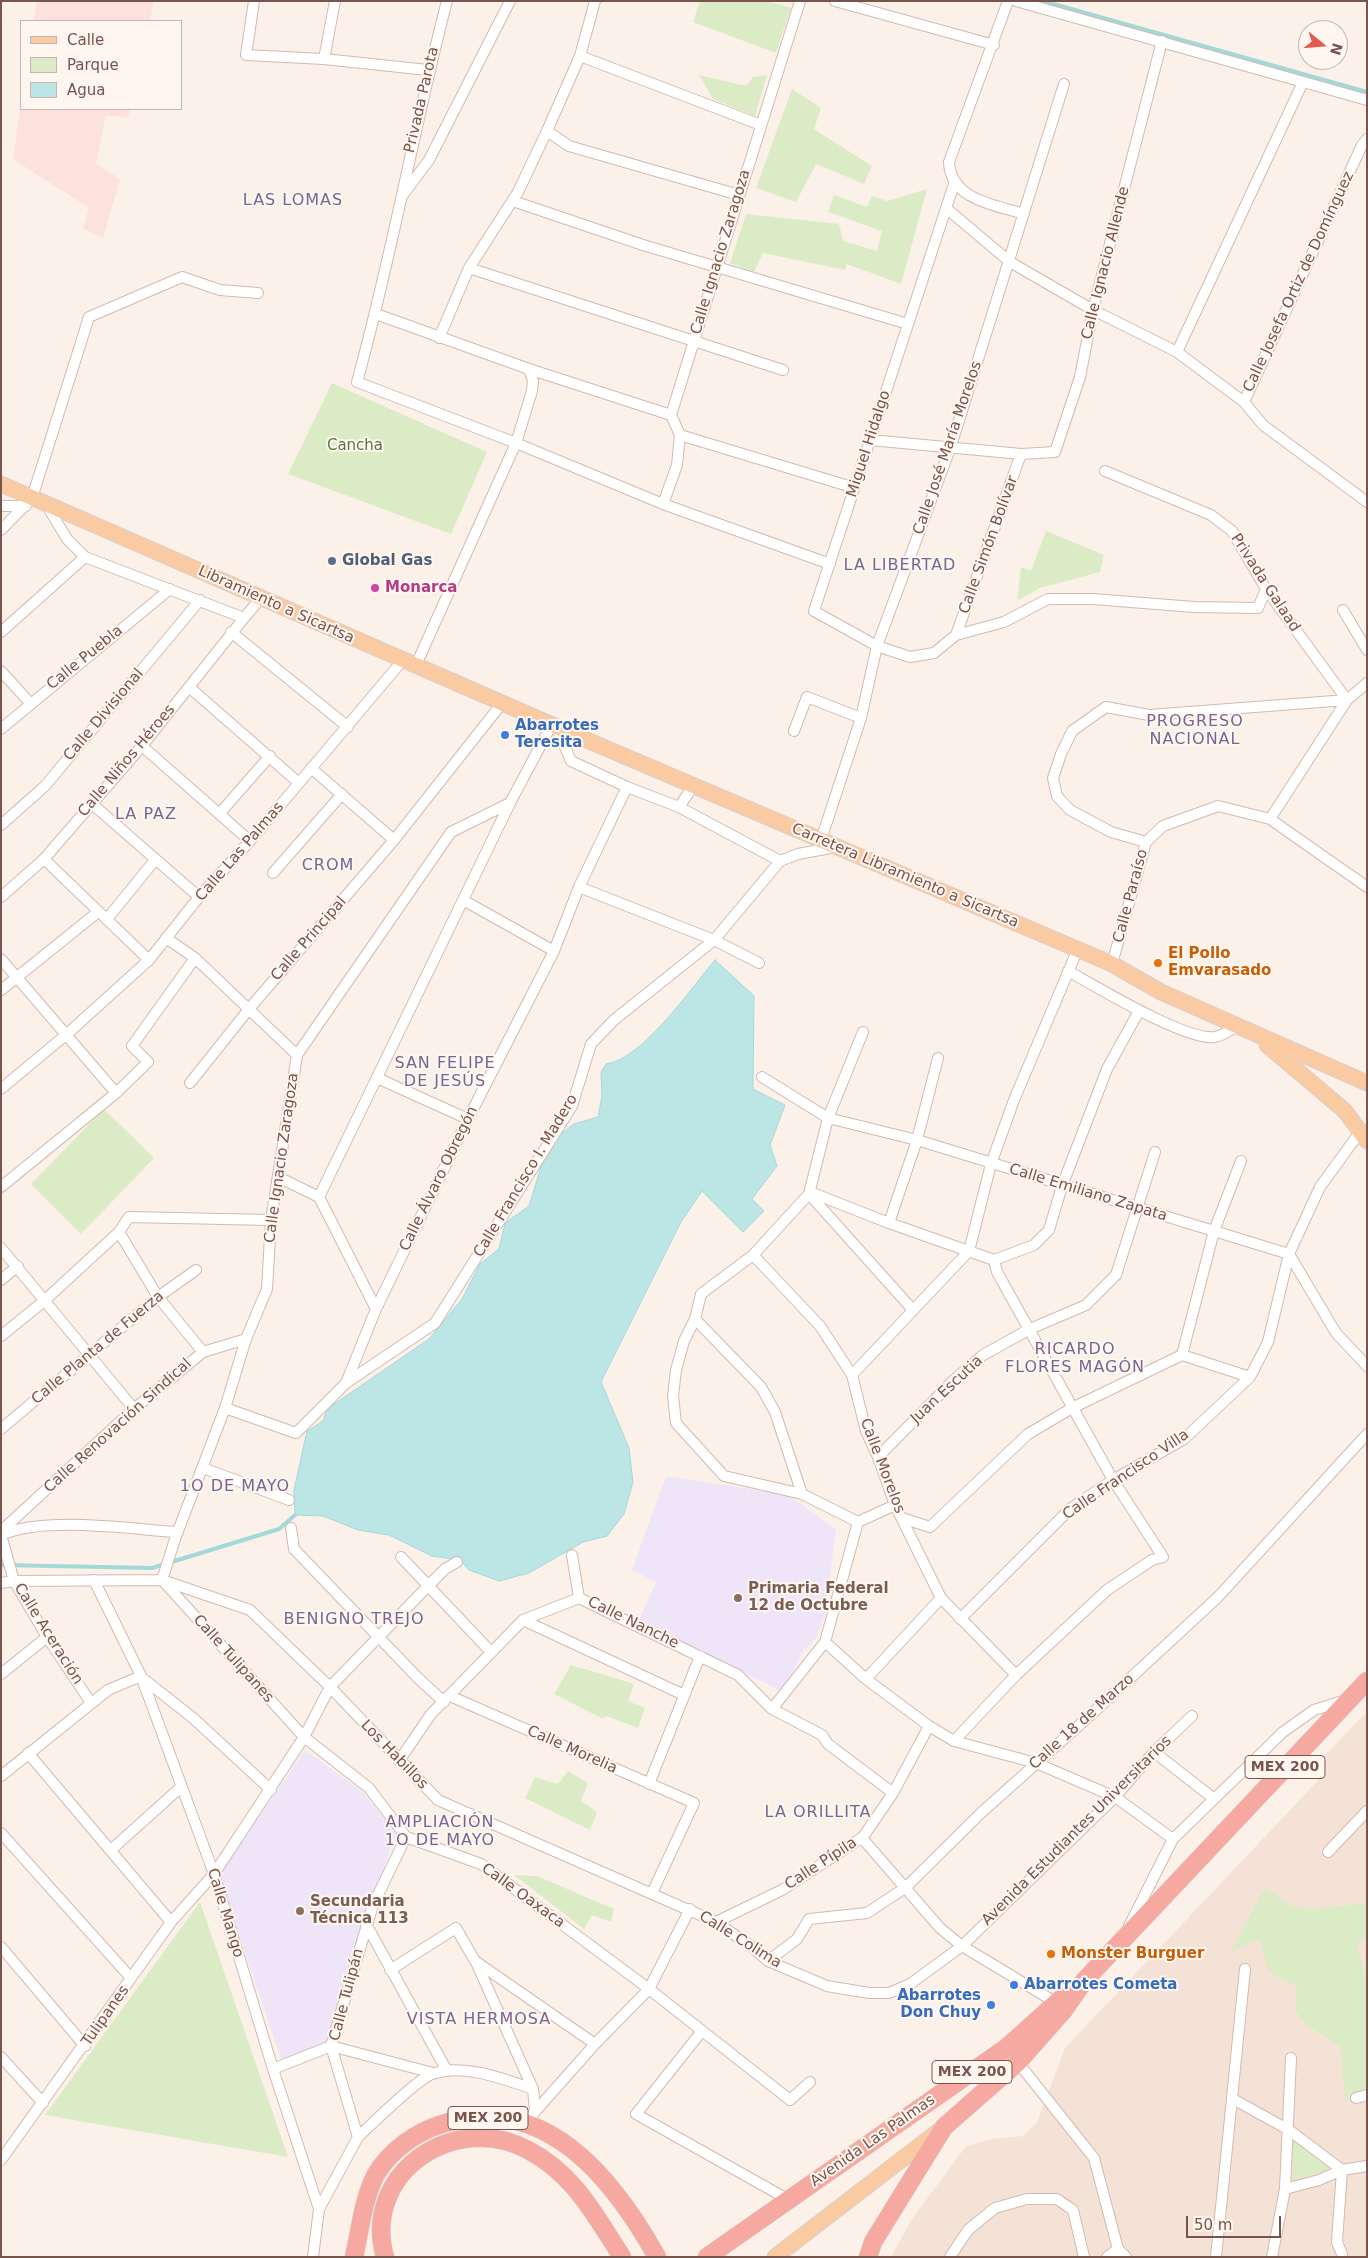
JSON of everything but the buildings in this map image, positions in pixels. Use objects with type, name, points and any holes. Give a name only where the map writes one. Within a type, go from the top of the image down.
[{"type":"highway","name":"MEX 200","points":[[1122,1940],[1367,1681]]},
{"type":"highway","name":"Avenida Las Palmas","points":[[707,2257],[1006,2048],[1060,2005],[1122,1940]]},
{"type":"highway","name":"Avenida Las Palmas","points":[[944,2126],[1018,2062],[1060,2005]]},
{"type":"highway","name":"MEX 200","points":[[354,2257],[376,2176],[399,2147],[428,2128],[467,2118],[508,2119],[530,2117],[544,2130],[568,2144],[601,2174],[654,2251]]},
{"type":"highway","name":"MEX 200","points":[[868,2257],[873,2242],[944,2126]]},
{"type":"highway","points":[[385,2257],[380,2237],[381,2218],[394,2185],[405,2170],[419,2158],[444,2144],[462,2138],[486,2137],[508,2140],[553,2166],[579,2190],[622,2257]]},
{"type":"main road","name":"Libramiento a Sicartsa","points":[[1,484],[34,502],[554,725]]},
{"type":"main road","name":"Carretera Libramiento a Sicartsa","points":[[554,725],[1077,951],[1112,964],[1161,992],[1254,1035]]},
{"type":"main road","points":[[1254,1035],[1367,1083]]},
{"type":"main road","points":[[1254,1035],[1345,1111],[1363,1136]]},
{"type":"main road","name":"Avenida Las Palmas","points":[[775,2257],[944,2126]]},
{"type":"street","points":[[254,1],[246,55],[324,59],[428,70]]},
{"type":"street","points":[[324,59],[335,1]]},
{"type":"street","name":"Privada Parota","points":[[446,1],[428,70],[376,314],[357,382],[516,443]]},
{"type":"street","points":[[400,199],[429,160],[510,1]]},
{"type":"street","points":[[439,338],[470,268],[513,202],[547,131],[580,56],[595,1]]},
{"type":"street","name":"Calle Ignacio Zaragoza","points":[[671,414],[800,1]]},
{"type":"street","points":[[835,1],[994,45]]},
{"type":"street","points":[[1008,1],[994,45],[949,162],[949,171],[955,182],[969,196],[1024,214]]},
{"type":"street","points":[[1016,1],[1367,100]]},
{"type":"street","name":"Calle Ignacio Allende","points":[[1021,454],[1055,452],[1080,377],[1093,310],[1162,41]]},
{"type":"street","points":[[580,56],[761,125]]},
{"type":"street","points":[[1177,352],[1303,82]]},
{"type":"street","name":"Calle José María Morelos","points":[[821,840],[860,718],[877,646],[951,446],[1064,84]]},
{"type":"street","points":[[547,131],[569,146],[739,195]]},
{"type":"street","name":"Calle Josefa Ortiz de Domínguez","points":[[946,208],[1010,262],[1093,310],[1177,352],[1244,402],[1362,145],[1367,139]]},
{"type":"street","name":"Miguel Hidalgo","points":[[877,646],[814,611],[955,182]]},
{"type":"street","points":[[513,202],[716,267],[908,324]]},
{"type":"street","points":[[470,268],[783,370]]},
{"type":"street","points":[[1,530],[34,502],[89,317],[182,277],[220,290],[258,294]]},
{"type":"street","points":[[376,314],[530,369],[671,414],[680,435],[677,464],[663,504]]},
{"type":"street","name":"Calle Las Palmas","points":[[1,1089],[67,1034],[149,960],[199,897],[250,841],[311,768],[410,662],[516,443],[532,391],[530,369]]},
{"type":"street","points":[[1244,402],[1263,425],[1367,502]]},
{"type":"street","points":[[680,435],[855,488]]},
{"type":"street","points":[[870,440],[951,446],[1021,454]]},
{"type":"street","points":[[516,443],[663,504],[830,564]]},
{"type":"street","name":"Calle Simón Bolívar","points":[[956,635],[1021,454]]},
{"type":"street","name":"Privada Galaad","points":[[1105,471],[1211,515],[1232,531],[1266,589],[1346,700]]},
{"type":"street","points":[[1,506],[34,502]]},
{"type":"street","points":[[34,502],[85,557],[244,618]]},
{"type":"street","points":[[1,632],[85,557]]},
{"type":"street","name":"Calle Puebla","points":[[1,729],[30,703],[170,589]]},
{"type":"street","points":[[877,646],[910,657],[934,653],[956,635],[1004,622],[1048,599],[1093,599],[1194,607],[1258,608],[1266,589]]},
{"type":"street","name":"Calle Niños Héroes","points":[[1,897],[44,859],[142,746],[231,632],[261,598]]},
{"type":"street","name":"Calle Divisional","points":[[1,825],[44,786],[200,600]]},
{"type":"street","points":[[1343,610],[1367,650]]},
{"type":"street","points":[[231,632],[348,727]]},
{"type":"street","points":[[1,671],[30,703]]},
{"type":"street","points":[[1270,819],[1346,700],[1367,683]]},
{"type":"street","points":[[189,687],[270,756],[299,784]]},
{"type":"street","points":[[794,730],[806,697],[860,718]]},
{"type":"street","points":[[1146,842],[1111,832],[1070,810],[1056,796],[1053,778],[1061,754],[1072,731],[1106,707],[1149,715],[1346,700]]},
{"type":"street","name":"Calle Principal","points":[[190,1083],[249,1009],[394,840],[503,702]]},
{"type":"street","points":[[554,725],[571,761],[627,787],[679,807],[780,861],[798,854],[837,847]]},
{"type":"street","points":[[319,1197],[510,803],[554,725]]},
{"type":"street","points":[[142,746],[250,841]]},
{"type":"street","points":[[220,813],[270,756]]},
{"type":"street","points":[[311,768],[394,840]]},
{"type":"street","points":[[679,807],[694,785]]},
{"type":"street","name":"Calle Álvaro Obregón","points":[[346,1383],[376,1309],[468,1119],[554,951],[579,887],[627,787]]},
{"type":"street","points":[[273,873],[342,794]]},
{"type":"street","points":[[91,803],[199,897]]},
{"type":"street","name":"Calle Ignacio Zaragoza","points":[[163,1576],[176,1535],[225,1408],[246,1339],[267,1290],[271,1220],[296,1055],[451,832],[510,803]]},
{"type":"street","name":"Calle Paraíso","points":[[1112,964],[1146,842],[1163,826],[1218,806],[1270,819],[1367,887]]},
{"type":"street","points":[[44,859],[149,960]]},
{"type":"street","points":[[107,919],[155,860]]},
{"type":"street","name":"Calle Francisco I. Madero","points":[[225,1408],[296,1433],[346,1383],[435,1324],[572,1106],[591,1044],[614,1020],[714,940],[780,861]]},
{"type":"street","points":[[579,887],[714,940],[759,963]]},
{"type":"street","points":[[463,900],[554,951]]},
{"type":"street","points":[[1,990],[98,912]]},
{"type":"street","points":[[166,938],[195,958],[296,1055]]},
{"type":"street","points":[[852,1374],[969,1251],[991,1164],[1014,1100],[1077,951]]},
{"type":"street","points":[[1,1187],[116,1093],[148,1062],[132,1046],[195,958]]},
{"type":"street","points":[[1,959],[116,1093]]},
{"type":"street","points":[[1068,971],[1139,1011],[1200,1037],[1217,1037],[1236,1027]]},
{"type":"street","points":[[809,1193],[994,1260],[1034,1245],[1049,1230],[1062,1186],[1107,1069],[1139,1011]]},
{"type":"street","points":[[858,1522],[802,1494],[724,1476],[676,1423],[673,1396],[676,1370],[684,1341],[695,1319],[701,1294],[753,1255],[809,1193],[828,1118],[863,1032]]},
{"type":"street","points":[[889,1223],[917,1140],[938,1058]]},
{"type":"street","name":"Calle Emiliano Zapata","points":[[762,1077],[828,1118],[917,1140],[1289,1254]]},
{"type":"street","points":[[377,1078],[468,1119]]},
{"type":"street","name":"Calle Francisco Villa","points":[[960,1619],[1070,1509],[1113,1480],[1184,1439],[1250,1377],[1268,1342],[1289,1254],[1320,1187],[1363,1136]]},
{"type":"street","name":"Juan Escutia","points":[[878,1457],[955,1379],[983,1355],[1030,1329],[1086,1305],[1116,1275],[1155,1152]]},
{"type":"street","points":[[1182,1355],[1214,1232],[1241,1161]]},
{"type":"street","points":[[278,1176],[319,1197],[376,1309]]},
{"type":"street","points":[[809,1193],[913,1310]]},
{"type":"street","points":[[1,1336],[44,1301],[119,1232],[129,1217],[271,1220]]},
{"type":"street","points":[[119,1232],[158,1297],[203,1352]]},
{"type":"street","points":[[1,1248],[18,1266],[88,1356],[134,1410]]},
{"type":"street","points":[[1289,1254],[1336,1333],[1367,1366]]},
{"type":"street","name":"Calle Morelos","points":[[753,1255],[820,1326],[852,1374],[866,1431],[878,1457],[895,1505],[941,1598],[1016,1675]]},
{"type":"street","points":[[954,1741],[1016,1675],[1107,1590],[1152,1560],[1163,1557],[1113,1480],[1072,1408],[997,1272],[994,1260]]},
{"type":"street","points":[[1,1280],[18,1266]]},
{"type":"street","name":"Calle Planta de Fuerza","points":[[1,1429],[158,1297],[196,1270]]},
{"type":"street","points":[[695,1319],[761,1387],[775,1412],[802,1494]]},
{"type":"street","name":"Calle Renovación Sindical","points":[[1,1533],[134,1410],[203,1352],[246,1339]]},
{"type":"street","points":[[902,1518],[930,1527],[1028,1434],[1072,1408],[1182,1355],[1250,1377]]},
{"type":"street","name":"Calle 18 de Marzo","points":[[768,1961],[797,1939],[809,1919],[867,1913],[905,1888],[982,1812],[1218,1597],[1367,1434]]},
{"type":"street","points":[[203,1468],[289,1500]]},
{"type":"street","points":[[772,1709],[825,1642],[858,1522],[895,1505]]},
{"type":"street","points":[[1,1533],[18,1528],[72,1526],[176,1535]]},
{"type":"street","points":[[291,1528],[294,1549],[378,1637],[447,1699]]},
{"type":"street","name":"Calle Aceración","points":[[1,1533],[14,1581],[47,1638],[91,1703]]},
{"type":"street","points":[[572,1556],[579,1598]]},
{"type":"street","points":[[401,1557],[491,1652]]},
{"type":"street","points":[[214,1874],[271,1790],[304,1737],[330,1687],[445,1569],[457,1562]]},
{"type":"street","name":"Los Habillos","points":[[1,1583],[163,1576],[250,1610],[330,1687],[399,1762],[438,1800],[652,1893]]},
{"type":"street","name":"Calle Tulipanes","points":[[163,1576],[304,1737]]},
{"type":"street","name":"Calle Mango","points":[[94,1580],[141,1676],[214,1874],[273,2069],[319,2209],[313,2257]]},
{"type":"street","name":"Calle Nanche","points":[[399,1762],[431,1714],[523,1620],[579,1598],[738,1675],[772,1709],[822,1735],[828,1744],[893,1793]]},
{"type":"street","points":[[866,1679],[941,1598]]},
{"type":"street","points":[[523,1620],[684,1695]]},
{"type":"street","points":[[1,1674],[47,1638]]},
{"type":"street","points":[[825,1642],[866,1679],[929,1726],[954,1741],[1036,1763],[1115,1797],[1173,1839]]},
{"type":"street","points":[[648,1784],[700,1656]]},
{"type":"street","points":[[1,1776],[91,1703],[118,1684],[141,1676],[193,1718],[271,1790]]},
{"type":"street","points":[[1122,1940],[1173,1839],[1283,1732],[1314,1710],[1349,1698]]},
{"type":"street","name":"Calle Morelia","points":[[447,1699],[694,1803],[652,1893]]},
{"type":"street","name":"Avenida Estudiantes Universitarios","points":[[962,1946],[1115,1797],[1154,1752],[1192,1716]]},
{"type":"street","name":"Calle Pípila","points":[[716,1922],[782,1890],[862,1838],[868,1832],[893,1793],[929,1726]]},
{"type":"street","points":[[304,1737],[369,1788],[406,1837]]},
{"type":"street","points":[[1154,1752],[1213,1798]]},
{"type":"street","points":[[28,1753],[112,1849],[171,1922]]},
{"type":"street","points":[[112,1849],[181,1787]]},
{"type":"street","points":[[1328,1852],[1367,1811]]},
{"type":"street","points":[[1,1833],[131,1978]]},
{"type":"street","name":"Calle Tulipán","points":[[358,2137],[331,2046],[373,1904],[406,1837]]},
{"type":"street","name":"Calle Oaxaca","points":[[406,1837],[481,1864],[649,1989],[790,2100],[810,2082]]},
{"type":"street","points":[[862,1838],[940,1928],[962,1946],[1060,2005]]},
{"type":"street","name":"Tulipanes","points":[[1,2160],[4,2149],[43,2103],[171,1922],[214,1874]]},
{"type":"street","name":"Calle Colima","points":[[652,1893],[716,1922],[752,1947],[768,1961],[827,1986],[869,1993],[889,1993],[910,1984],[962,1946]]},
{"type":"street","points":[[530,2117],[595,2044],[649,1989],[690,1909]]},
{"type":"street","points":[[366,1924],[447,2072]]},
{"type":"street","points":[[390,1970],[456,1928],[475,1961],[533,2089],[530,2117]]},
{"type":"street","points":[[1,1947],[84,2046]]},
{"type":"street","points":[[475,1961],[595,2044]]},
{"type":"street","points":[[1216,2257],[1245,1969]]},
{"type":"street","points":[[702,2031],[636,2114],[789,2200]]},
{"type":"street","points":[[273,2069],[331,2046],[433,2073],[484,2073],[533,2089]]},
{"type":"street","points":[[1006,2048],[1094,2158],[1122,2253],[1107,2257]]},
{"type":"street","points":[[1,2056],[43,2103]]},
{"type":"street","points":[[1272,2257],[1285,2189],[1291,2058]]},
{"type":"street","points":[[319,2209],[358,2137],[406,2094],[433,2073]]},
{"type":"street","points":[[1356,2098],[1367,2095]]},
{"type":"street","points":[[1233,2099],[1289,2130],[1342,2170]]},
{"type":"street","points":[[1285,2189],[1319,2180],[1342,2170],[1367,2166]]},
{"type":"street","points":[[1342,2170],[1337,2242],[1342,2254]]},
{"type":"street","points":[[950,2257],[968,2230],[995,2208],[1027,2199],[1057,2200],[1074,2210],[1084,2257]]},
{"type":"shaded area","points":[[37,1],[154,1],[150,20],[34,20]]},
{"type":"shaded area","points":[[20,110],[130,110],[128,118],[106,115],[96,164],[120,179],[103,238],[83,228],[89,208],[13,159]]},
{"type":"shaded area","name":"Primaria Federal 12 de Octubre","points":[[666,1476],[788,1495],[836,1529],[825,1614],[816,1638],[803,1651],[783,1692],[639,1620],[656,1582],[632,1570]]},
{"type":"shaded area","points":[[1367,1712],[1367,2257],[891,2257],[912,2219],[966,2146],[991,2139],[1023,2136],[1037,2123],[1065,2048],[1327,1771],[1318,1762]]},
{"type":"shaded area","name":"Secundaria Técnica 113","points":[[305,1750],[363,1792],[395,1834],[355,1957],[331,2041],[282,2062],[219,1875]]},
{"type":"green space","points":[[700,1],[768,1],[791,8],[776,53],[693,22]]},
{"type":"green space","points":[[699,75],[746,86],[753,77],[767,75],[755,116],[713,99]]},
{"type":"green space","points":[[792,89],[821,108],[814,129],[872,166],[864,184],[816,164],[796,202],[756,188]]},
{"type":"green space","points":[[927,189],[901,284],[847,264],[845,270],[763,253],[754,272],[730,263],[746,214],[839,224],[843,241],[877,251],[882,231],[828,212],[834,195],[867,207],[872,196],[887,201]]},
{"type":"green space","name":"Cancha","points":[[332,383],[487,452],[451,534],[288,474]]},
{"type":"green space","points":[[1046,531],[1104,555],[1100,572],[1040,588],[1017,601],[1021,567],[1031,571]]},
{"type":"green space","points":[[104,1109],[154,1158],[81,1234],[31,1184]]},
{"type":"green space","points":[[571,1665],[634,1684],[628,1701],[645,1708],[638,1728],[606,1716],[603,1719],[554,1694]]},
{"type":"green space","points":[[568,1771],[588,1783],[581,1801],[597,1812],[590,1830],[525,1798],[535,1777],[558,1784]]},
{"type":"green space","points":[[514,1875],[537,1876],[614,1909],[611,1922],[592,1915],[584,1929]]},
{"type":"green space","points":[[1265,1888],[1292,1906],[1312,1909],[1367,1903],[1367,1937],[1356,1944],[1367,1977],[1367,2089],[1345,2101],[1340,2046],[1305,2024],[1295,2009],[1297,1987],[1269,1972],[1259,1939],[1230,1952]]},
{"type":"green space","points":[[200,1902],[288,2157],[45,2115]]},
{"type":"green space","points":[[1293,2141],[1311,2150],[1320,2162],[1327,2164],[1328,2170],[1293,2180]]},
{"type":"water","points":[[715,960],[754,996],[753,1089],[785,1105],[770,1145],[777,1166],[752,1199],[764,1211],[743,1232],[702,1191],[681,1222],[601,1382],[629,1448],[633,1482],[624,1514],[607,1536],[583,1542],[529,1573],[499,1581],[469,1570],[460,1560],[432,1556],[389,1535],[358,1530],[323,1516],[295,1515],[294,1490],[307,1431],[323,1421],[327,1409],[429,1339],[462,1299],[480,1264],[499,1249],[505,1223],[529,1206],[541,1167],[554,1139],[574,1124],[598,1117],[602,1096],[601,1072],[606,1064],[620,1059],[635,1050],[650,1036],[680,1004]]},
{"type":"waterway","points":[[1043,1],[1367,92]]},
{"type":"waterway","points":[[1,1565],[152,1568],[279,1529],[295,1515]]},
{"type":"place","name":"Global Gas","points":[[332,561]]},
{"type":"place","name":"Monarca","points":[[375,588]]},
{"type":"place","name":"Abarrotes Teresita","points":[[505,735]]},
{"type":"place","name":"El Pollo Emvarasado","points":[[1158,963]]},
{"type":"place","name":"Primaria Federal 12 de Octubre","points":[[738,1598]]},
{"type":"place","name":"Secundaria Técnica 113","points":[[300,1911]]},
{"type":"place","name":"Monster Burguer","points":[[1051,1954]]},
{"type":"place","name":"Abarrotes Cometa","points":[[1014,1985]]},
{"type":"place","name":"Abarrotes Don Chuy","points":[[991,2005]]},
{"type":"district","name":"LAS LOMAS","points":[[293,201]]},
{"type":"district","name":"LA LIBERTAD","points":[[900,566]]},
{"type":"district","name":"PROGRESO NACIONAL","points":[[1195,731]]},
{"type":"district","name":"LA PAZ","points":[[146,815]]},
{"type":"district","name":"CROM","points":[[328,866]]},
{"type":"district","name":"SAN FELIPE DE JESÚS","points":[[445,1073]]},
{"type":"district","name":"RICARDO FLORES MAGÓN","points":[[1075,1359]]},
{"type":"district","name":"1O DE MAYO","points":[[235,1487]]},
{"type":"district","name":"BENIGNO TREJO","points":[[354,1620]]},
{"type":"district","name":"LA ORILLITA","points":[[818,1813]]},
{"type":"district","name":"AMPLIACIÓN 1O DE MAYO","points":[[440,1832]]},
{"type":"district","name":"VISTA HERMOSA","points":[[479,2020]]}]
